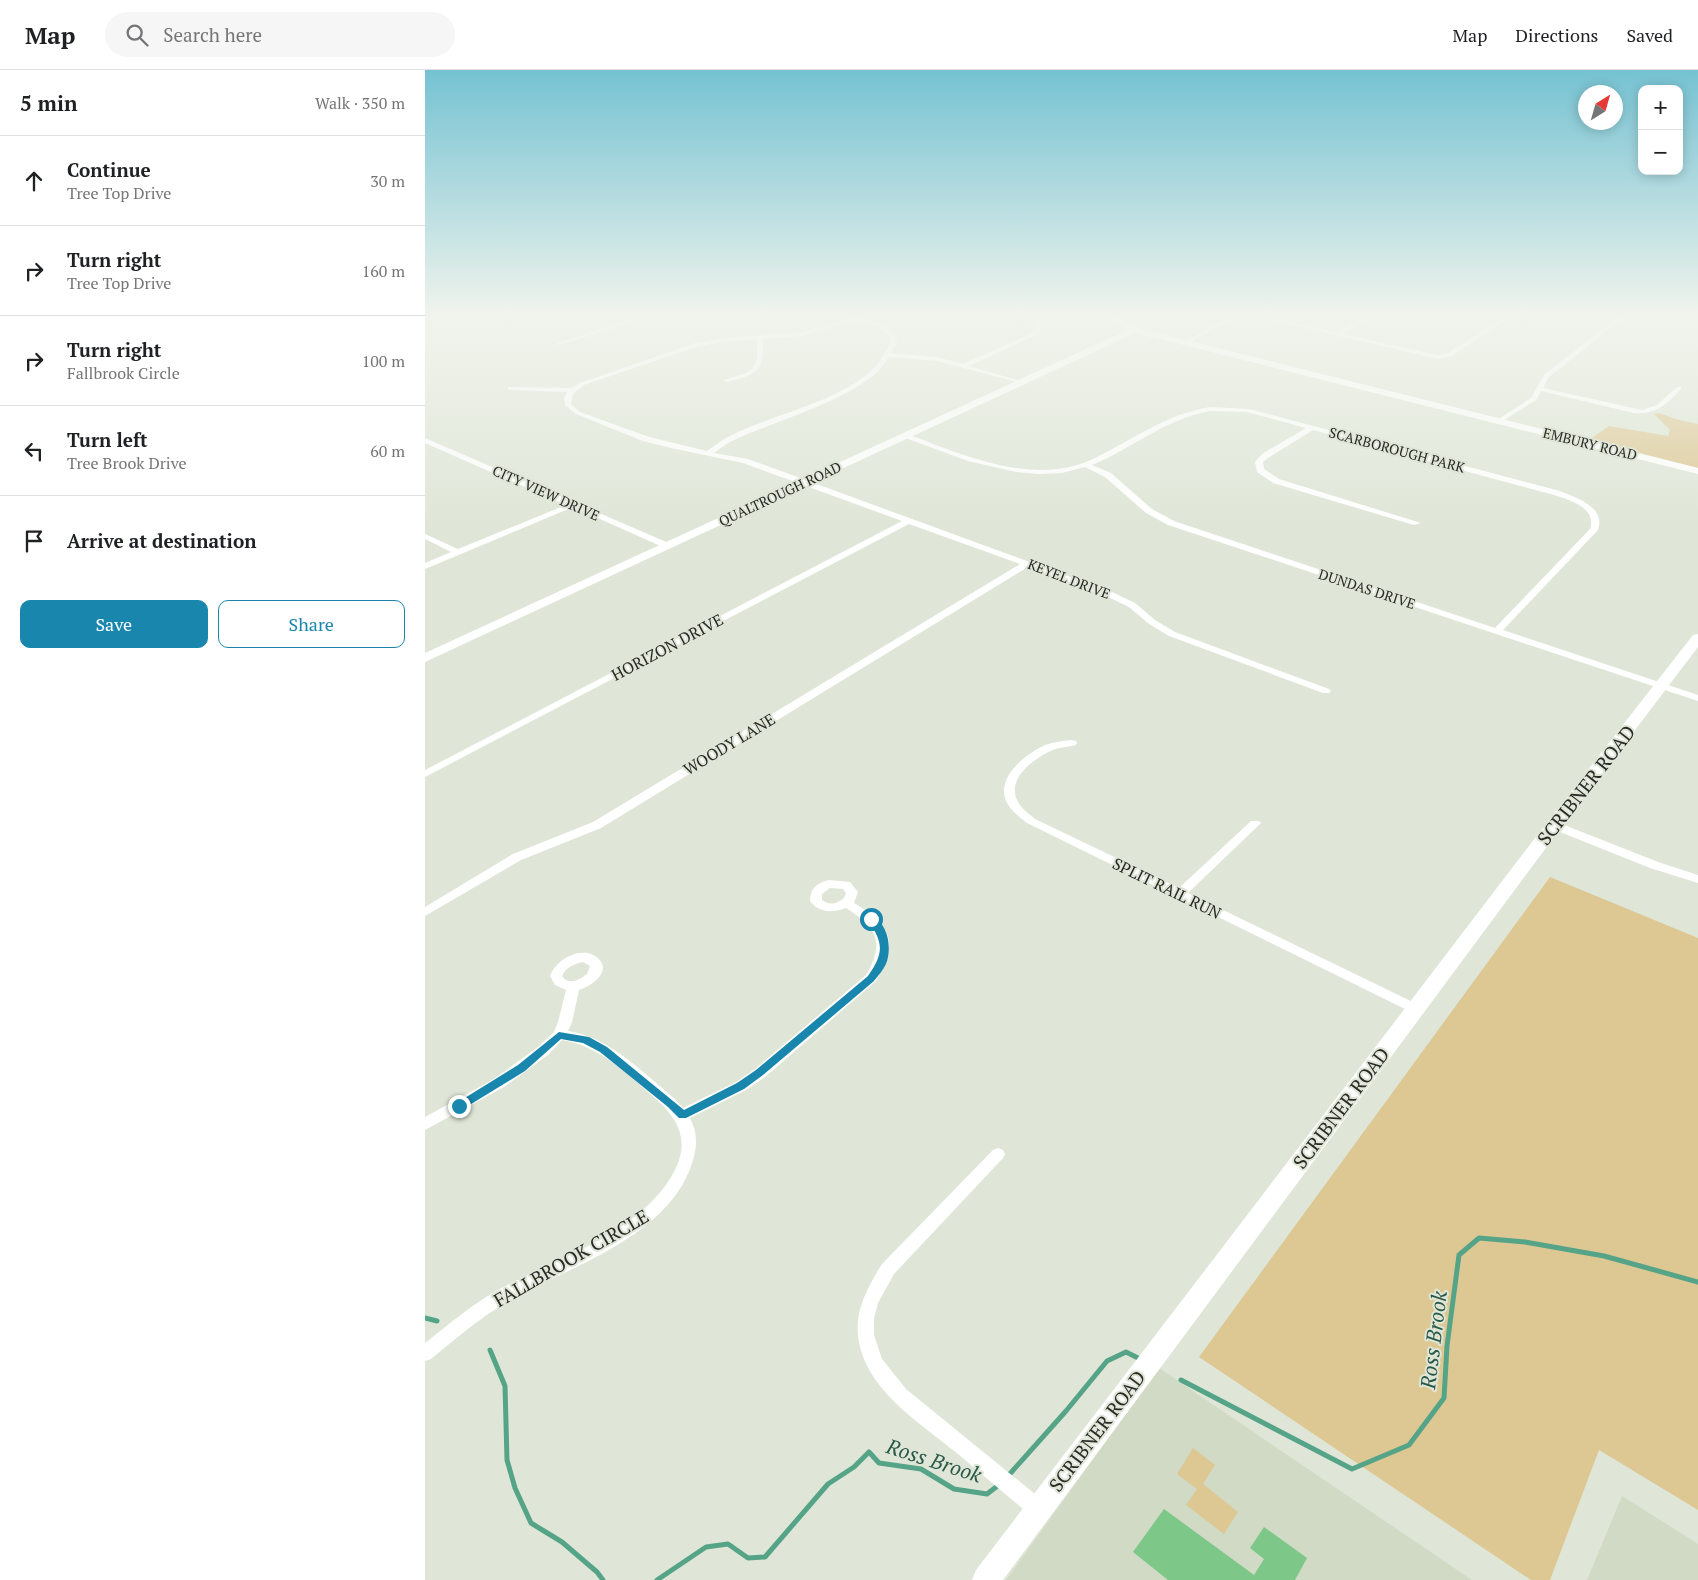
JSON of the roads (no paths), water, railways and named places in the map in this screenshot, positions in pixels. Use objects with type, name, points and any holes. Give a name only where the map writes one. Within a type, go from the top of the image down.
[{"type":"street","points":[[510,388],[571,390],[579,385]]},
{"type":"street","points":[[709,453],[729,439],[834,396],[854,385]]},
{"type":"street","name":"QUALTROUGH ROAD","points":[[425,658],[1012,385]]},
{"type":"street","name":"EMBURY ROAD","points":[[1356,385],[1698,472]]},
{"type":"street","points":[[1499,421],[1534,400],[1542,385]]},
{"type":"street","points":[[1541,389],[1644,412],[1655,411],[1679,388]]},
{"type":"street","name":"KEYEL DRIVE","points":[[571,390],[568,395],[568,405],[579,413],[657,443],[736,458],[909,520],[1121,600],[1132,605],[1161,629],[1172,634],[1326,691]]},
{"type":"street","name":"SCARBOROUGH PARK","points":[[904,436],[1010,470],[1049,471],[1086,465],[1176,416],[1195,411],[1222,408],[1247,410],[1557,494],[1579,502],[1593,512],[1597,522],[1594,530],[1495,632]]},
{"type":"street","points":[[1312,427],[1261,459],[1259,466],[1264,474],[1282,483],[1417,523]]},
{"type":"street","name":"CITY VIEW DRIVE","points":[[425,440],[668,546]]},
{"type":"street","name":"DUNDAS DRIVE","points":[[1086,465],[1116,481],[1149,511],[1171,523],[1698,698]]},
{"type":"street","points":[[425,566],[572,505]]},
{"type":"street","name":"HORIZON DRIVE","points":[[425,774],[909,520]]},
{"type":"street","points":[[425,536],[457,552]]},
{"type":"street","name":"WOODY LANE","points":[[425,912],[517,857],[597,825],[1027,564]]},
{"type":"street","name":"SCRIBNER ROAD","points":[[986,1580],[1554,825],[1663,686],[1698,638]]},
{"type":"street","name":"SPLIT RAIL RUN","points":[[1072,743],[1047,748],[1020,768],[1013,776],[1009,795],[1012,805],[1031,821],[1415,1009]]},
{"type":"street","points":[[1180,894],[1255,823]]},
{"type":"street","points":[[1554,825],[1654,865],[1698,879]]},
{"type":"street","points":[[559,1035],[585,1040],[603,1050],[683,1115],[741,1086],[871,978],[881,964],[884,938],[879,927],[871,919],[846,903]]},
{"type":"street","points":[[425,1124],[499,1083],[543,1051],[559,1035],[565,1022],[573,986]]},
{"type":"street","name":"FALLBROOK CIRCLE","points":[[425,1353],[483,1308],[615,1237],[651,1213],[674,1188],[682,1175],[687,1160],[690,1137],[683,1115]]},
{"type":"street","points":[[998,1154],[888,1269],[875,1288],[867,1309],[865,1332],[869,1353],[883,1378],[906,1401],[1039,1510]]},
{"type":"waterway","name":"Ross Brook","points":[[1181,1380],[1352,1469],[1409,1445],[1444,1398],[1447,1346],[1459,1255],[1479,1238],[1525,1242],[1604,1256],[1698,1282]]},
{"type":"waterway","name":"Ross Brook","points":[[425,1318],[437,1321]]},
{"type":"waterway","name":"Ross Brook","points":[[490,1350],[505,1386],[507,1460],[515,1488],[531,1523],[562,1542],[597,1572],[603,1580]]},
{"type":"waterway","name":"Ross Brook","points":[[1008,1476],[1066,1411],[1107,1361],[1126,1352],[1140,1359]]},
{"type":"waterway","name":"Ross Brook","points":[[657,1580],[706,1547],[728,1544],[748,1558],[765,1557],[828,1484],[854,1467],[869,1452],[879,1463],[921,1469],[954,1489],[987,1494],[1000,1484]]}]
